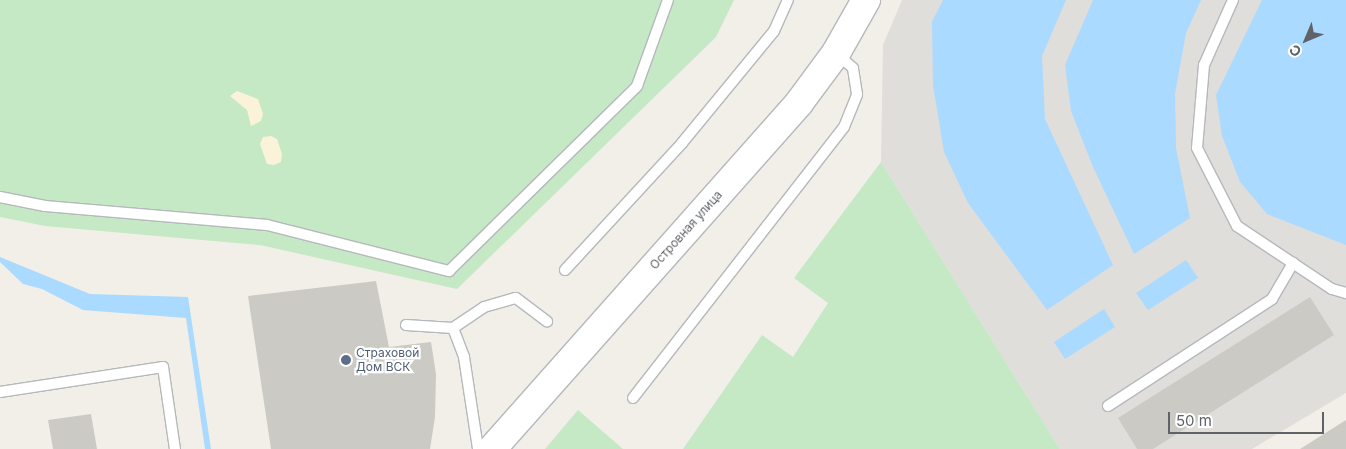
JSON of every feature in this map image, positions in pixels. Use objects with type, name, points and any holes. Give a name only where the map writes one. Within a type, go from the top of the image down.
[{"type":"street","name":"Островная улица","points":[[492,449],[799,103],[836,53],[860,2]]},
{"type":"lane","points":[[0,197],[45,206],[267,225],[449,271],[638,86],[668,0]]},
{"type":"lane","points":[[565,270],[682,143],[774,31],[788,0]]},
{"type":"lane","points":[[1233,0],[1204,65],[1197,148],[1238,226],[1332,289],[1346,293]]},
{"type":"lane","points":[[633,398],[844,127],[857,94],[853,68],[836,53]]},
{"type":"lane","points":[[1108,406],[1272,299],[1293,263]]},
{"type":"lane","points":[[406,325],[453,328],[484,307],[516,298],[547,321]]},
{"type":"lane","points":[[453,328],[464,357],[478,449]]},
{"type":"lane","points":[[0,392],[163,367],[175,449]]},
{"type":"shaded area","points":[[902,0],[1346,0],[1346,393],[1252,449],[1060,449],[881,162],[883,45]]},
{"type":"green space","points":[[0,0],[734,0],[716,37],[457,289],[260,245],[45,226],[0,217]]},
{"type":"green space","points":[[881,162],[1060,449],[683,449],[762,335],[793,357],[828,303],[794,278]]},
{"type":"green space","points":[[578,410],[623,449],[545,449]]},
{"type":"sand","points":[[237,91],[258,99],[263,114],[261,121],[251,126],[247,110],[230,96]]},
{"type":"sand","points":[[271,136],[277,139],[282,154],[281,162],[274,165],[267,164],[260,144],[263,137]]},
{"type":"water","points":[[943,0],[1066,0],[1042,56],[1045,119],[1113,265],[1047,310],[968,203],[944,152],[933,85],[932,22]]},
{"type":"water","points":[[1093,0],[1201,0],[1186,33],[1175,94],[1176,148],[1190,218],[1134,254],[1093,167],[1071,111],[1065,65]]},
{"type":"water","points":[[1262,0],[1346,0],[1346,245],[1267,214],[1240,182],[1222,136],[1216,95]]},
{"type":"water","points":[[0,257],[90,294],[188,297],[211,449],[205,449],[186,318],[83,310],[42,289],[23,284],[0,262]]},
{"type":"water","points":[[1186,260],[1198,278],[1148,310],[1136,293]]},
{"type":"water","points":[[1104,309],[1115,327],[1065,359],[1054,342]]},
{"type":"building","name":"Страховой Дом ВСК","points":[[376,281],[389,347],[431,342],[436,374],[435,417],[430,449],[271,449],[248,296]]},
{"type":"building","points":[[1310,297],[1334,335],[1153,449],[1137,449],[1118,418]]},
{"type":"building","points":[[91,414],[97,449],[53,449],[48,420]]},
{"type":"building","points":[[1346,420],[1346,449],[1300,449]]},
{"type":"place","name":"Страховой Дом ВСК","points":[[346,360]]}]
